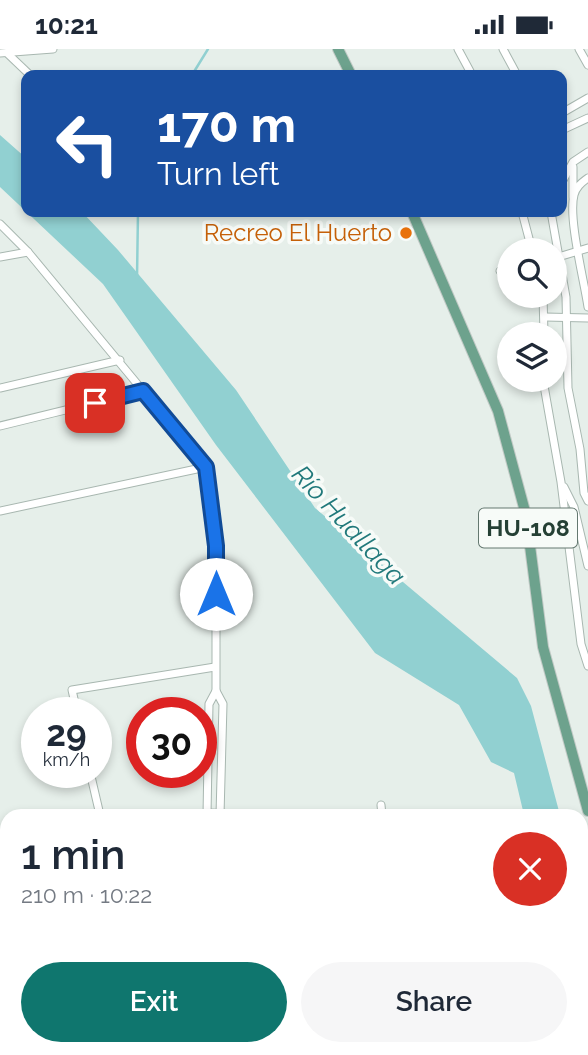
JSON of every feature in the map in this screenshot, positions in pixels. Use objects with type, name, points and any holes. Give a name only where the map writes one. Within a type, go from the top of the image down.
[{"type":"main road","points":[[338,49],[348,70]]},
{"type":"main road","name":"HU-108","points":[[414,217],[498,411],[526,515],[543,647],[587,809]]},
{"type":"street","points":[[4,53],[51,49]]},
{"type":"street","points":[[458,49],[469,70]]},
{"type":"street","points":[[503,49],[514,70]]},
{"type":"street","points":[[579,49],[588,65]]},
{"type":"street","points":[[4,53],[24,70]]},
{"type":"street","points":[[567,110],[588,99]]},
{"type":"street","points":[[567,128],[588,118]]},
{"type":"street","points":[[567,173],[573,162],[588,152]]},
{"type":"street","points":[[573,162],[573,198],[584,249],[588,307]]},
{"type":"street","points":[[573,198],[580,183],[588,178]]},
{"type":"street","points":[[523,217],[529,238]]},
{"type":"street","points":[[552,217],[554,238]]},
{"type":"street","points":[[0,224],[28,251],[206,467],[216,546],[216,691],[223,704],[220,809]]},
{"type":"street","points":[[567,254],[584,249]]},
{"type":"street","points":[[0,257],[28,251]]},
{"type":"street","points":[[544,308],[545,322]]},
{"type":"street","points":[[566,308],[568,318],[565,360],[568,388],[580,449],[584,492],[588,501]]},
{"type":"street","points":[[545,317],[588,318]]},
{"type":"street","points":[[0,389],[120,360]]},
{"type":"street","points":[[0,426],[143,391]]},
{"type":"street","points":[[545,392],[588,666]]},
{"type":"street","points":[[0,511],[206,467]]},
{"type":"street","points":[[561,482],[574,507],[588,566]]},
{"type":"street","points":[[74,697],[72,690],[215,667]]},
{"type":"street","points":[[207,809],[209,704],[216,691]]},
{"type":"street","points":[[94,788],[99,809]]},
{"type":"street","points":[[381,805],[381,809]]},
{"type":"water","points":[[0,135],[21,154],[21,206],[0,187]]},
{"type":"water","points":[[32,217],[87,217],[118,250],[236,390],[315,508],[517,678],[531,706],[558,809],[523,809],[514,773],[491,762],[459,705],[375,653],[216,445],[103,284]]},
{"type":"waterway","points":[[195,70],[208,49]]},
{"type":"waterway","points":[[137,278],[138,217]]},
{"type":"place","name":"Recreo El Huerto","points":[[406,233]]},
{"type":"route","points":[[95,403],[143,391],[206,467],[216,546],[216,594]]},
{"type":"water label","name":"Río Huallaga","points":[[349,525]]}]
